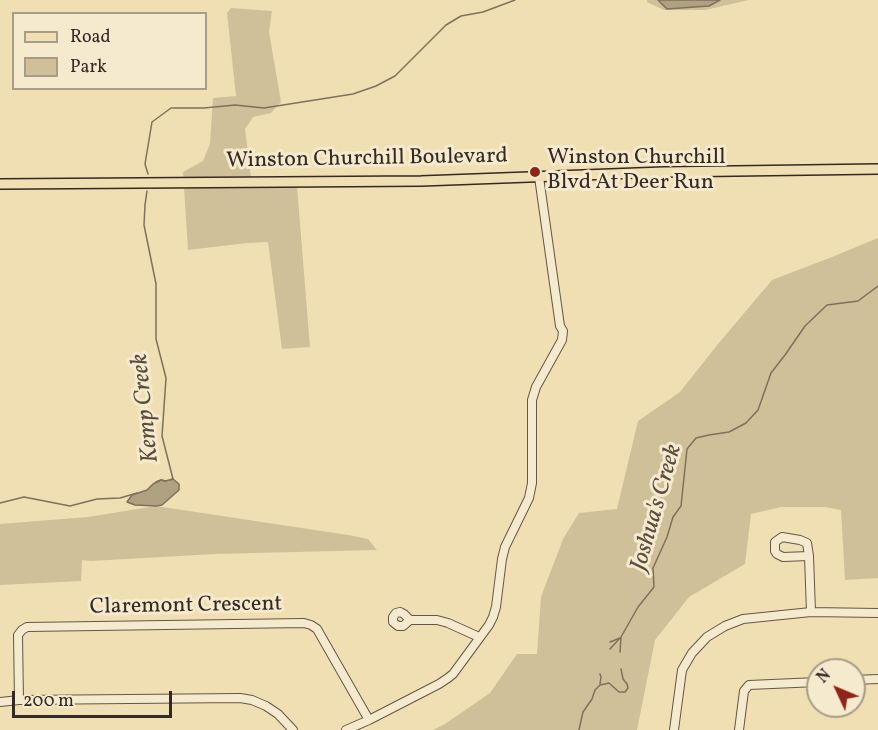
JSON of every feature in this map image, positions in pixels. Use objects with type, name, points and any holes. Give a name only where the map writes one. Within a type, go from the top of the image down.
[{"type":"main road","name":"Winston Churchill Boulevard","points":[[0,184],[421,181],[664,172],[878,169]]},
{"type":"street","points":[[346,730],[448,678],[493,617],[504,547],[529,498],[532,483],[532,400],[536,387],[562,340],[563,331],[560,326],[539,177]]},
{"type":"street","points":[[809,556],[811,612]]},
{"type":"street","points":[[674,730],[682,670],[692,653],[707,637],[725,626],[743,619],[811,612],[878,613]]},
{"type":"street","points":[[410,620],[437,620],[479,637]]},
{"type":"street","name":"Claremont Crescent","points":[[19,700],[18,635],[27,627],[304,623],[317,629],[369,720]]},
{"type":"street","points":[[739,730],[744,691],[749,685],[806,683]]},
{"type":"street","points":[[0,702],[240,698],[266,706],[278,714],[293,730]]},
{"type":"green space","points":[[647,0],[749,0],[705,10],[664,10]]},
{"type":"green space","points":[[231,8],[272,11],[269,32],[281,102],[271,113],[253,117],[245,129],[252,186],[297,186],[310,347],[282,349],[268,242],[188,250],[183,172],[203,161],[210,144],[213,98],[236,96],[227,13]]},
{"type":"green space","points":[[878,238],[878,578],[845,580],[841,510],[824,507],[781,507],[751,514],[745,564],[689,597],[655,640],[637,730],[433,730],[490,693],[517,654],[537,654],[541,597],[563,539],[579,513],[617,509],[638,421],[680,392],[772,280]]},
{"type":"green space","points":[[156,506],[348,535],[368,539],[377,550],[82,560],[81,581],[0,585],[0,524],[88,517]]},
{"type":"shaded area","points":[[658,0],[720,0],[709,6],[667,9]]},
{"type":"shaded area","points":[[173,479],[179,484],[179,490],[162,505],[135,505],[127,502],[132,495],[147,490],[161,480]]},
{"type":"waterway","name":"Kemp Creek","points":[[148,174],[145,164],[152,122],[171,108],[235,105],[264,108],[353,94],[395,76],[446,25],[461,16],[483,12],[515,0]]},
{"type":"waterway","name":"Kemp Creek","points":[[147,191],[144,225],[156,284],[156,339],[166,378],[162,436],[173,479],[170,480]]},
{"type":"waterway","name":"Joshua's Creek","points":[[620,652],[621,637],[638,607],[654,587],[653,568],[673,517],[681,506],[687,449],[696,438],[729,432],[746,423],[758,410],[771,373],[805,326],[827,305],[858,301],[878,286]]},
{"type":"waterway","name":"Kemp Creek","points":[[156,482],[166,481]]},
{"type":"waterway","name":"Kemp Creek","points":[[0,503],[24,497],[70,506],[137,493]]},
{"type":"waterway","points":[[610,642],[620,638]]},
{"type":"waterway","points":[[610,649],[620,638]]},
{"type":"waterway","name":"Joshua's Creek","points":[[579,730],[583,712],[600,685],[609,683],[619,692],[625,692],[628,688],[621,669]]},
{"type":"waterway","points":[[600,674],[600,684]]},
{"type":"place","name":"Winston Churchill Blvd At Deer Run","points":[[535,172]]}]
